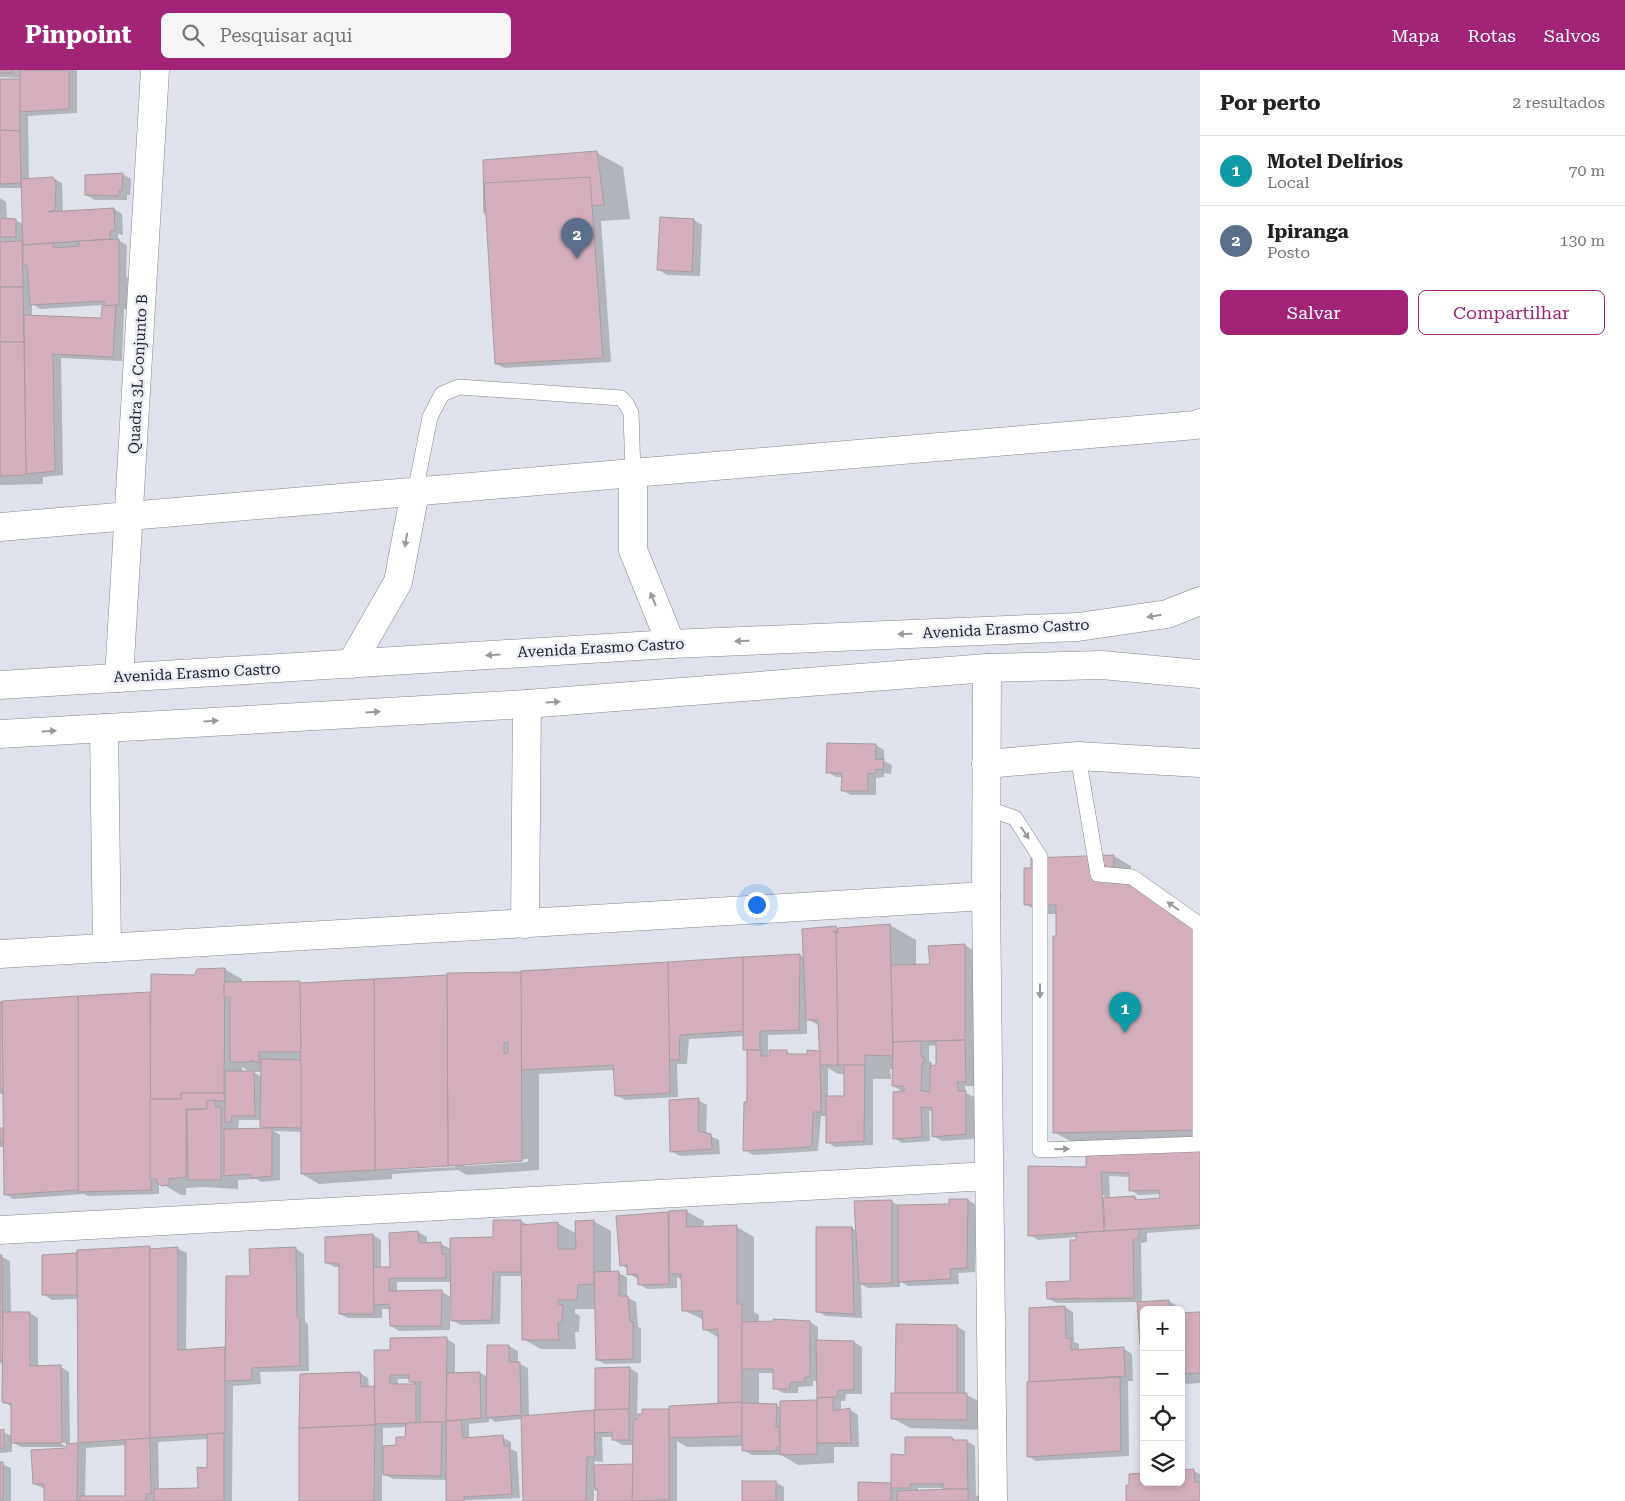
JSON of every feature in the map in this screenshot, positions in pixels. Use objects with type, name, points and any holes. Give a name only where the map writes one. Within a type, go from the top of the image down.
[{"type":"street","name":"Quadra 3L Conjunto B","points":[[119,678],[155,70]]},
{"type":"street","points":[[0,527],[1196,425],[1200,423]]},
{"type":"street","points":[[633,473],[633,550],[671,644]]},
{"type":"street","points":[[351,664],[398,582],[415,492]]},
{"type":"street","name":"Avenida Erasmo Castro","points":[[0,685],[671,644],[1078,627],[1167,614],[1200,601]]},
{"type":"street","points":[[0,734],[527,704],[987,668],[1102,665],[1200,674]]},
{"type":"street","points":[[987,668],[986,896],[993,1501]]},
{"type":"street","points":[[525,924],[527,704]]},
{"type":"street","points":[[104,728],[107,948]]},
{"type":"street","points":[[986,764],[1078,756],[1200,763]]},
{"type":"street","points":[[0,954],[986,896]]},
{"type":"street","points":[[0,1230],[989,1176]]},
{"type":"lane","points":[[415,492],[430,417],[442,394],[459,388],[620,398],[627,405],[631,413],[633,473]]},
{"type":"lane","points":[[986,808],[1015,818],[1040,857],[1040,1150],[1200,1144],[1200,925],[1132,877],[1098,874],[1078,756]]},
{"type":"building","points":[[0,70],[12,70],[12,73],[0,73]]},
{"type":"building","points":[[20,70],[69,70],[69,109],[20,112]]},
{"type":"building","points":[[0,79],[20,79],[20,131],[0,130]]},
{"type":"building","points":[[0,130],[20,131],[21,183],[0,184]]},
{"type":"building","points":[[597,151],[604,205],[484,213],[483,160]]},
{"type":"building","points":[[123,173],[122,191],[119,191],[118,196],[85,195],[85,175]]},
{"type":"building","points":[[53,177],[56,182],[55,210],[48,212],[114,208],[115,231],[110,230],[110,239],[23,245],[21,179]]},
{"type":"building","points":[[590,177],[603,358],[495,364],[484,183]]},
{"type":"building","points":[[660,217],[694,219],[692,272],[657,270]]},
{"type":"building","points":[[0,218],[16,219],[16,237],[0,237]]},
{"type":"building","points":[[119,239],[119,305],[104,306],[104,301],[30,305],[27,265],[23,265],[23,245],[53,243],[54,248],[79,246],[79,241]]},
{"type":"building","points":[[22,241],[23,287],[0,287],[0,242]]},
{"type":"building","points":[[0,287],[23,287],[24,342],[0,342]]},
{"type":"building","points":[[116,305],[113,357],[53,354],[55,471],[26,474],[24,315],[101,318],[102,306]]},
{"type":"building","points":[[0,342],[24,342],[26,475],[0,476]]},
{"type":"building","points":[[827,743],[876,744],[876,760],[884,759],[883,770],[876,769],[876,773],[868,774],[868,791],[841,791],[842,773],[826,773]]},
{"type":"building","points":[[1114,855],[1113,883],[1144,884],[1195,925],[1196,1130],[1053,1133],[1053,936],[1056,936],[1056,905],[1024,905],[1024,868],[1031,868],[1031,858]]},
{"type":"building","points":[[890,924],[893,1056],[865,1055],[865,1065],[838,1065],[836,933],[838,933],[838,928]]},
{"type":"building","points":[[836,926],[837,932],[833,931],[836,933],[838,1065],[820,1065],[818,1020],[806,1020],[802,929]]},
{"type":"building","points":[[965,944],[965,1040],[893,1042],[891,965],[930,964],[928,946]]},
{"type":"building","points":[[800,954],[799,1030],[760,1031],[760,1050],[743,1050],[743,957]]},
{"type":"building","points":[[743,957],[743,1031],[680,1035],[679,1060],[669,1060],[668,962]]},
{"type":"building","points":[[668,962],[670,1093],[615,1096],[613,1065],[521,1070],[521,971]]},
{"type":"building","points":[[225,968],[224,1093],[181,1093],[181,1099],[150,1099],[151,974],[195,975],[197,969]]},
{"type":"building","points":[[521,972],[522,1161],[448,1166],[447,973]],"holes":[[[508,1042],[508,1053],[504,1053],[504,1043]]]},
{"type":"building","points":[[447,975],[448,1166],[375,1170],[374,979]]},
{"type":"building","points":[[374,979],[375,1170],[301,1174],[300,983]]},
{"type":"building","points":[[300,981],[301,1052],[259,1052],[259,1063],[251,1060],[252,1062],[230,1062],[230,997],[224,997],[224,982]]},
{"type":"building","points":[[150,992],[151,1190],[78,1192],[78,996]]},
{"type":"building","points":[[78,996],[78,1190],[4,1195],[2,1001]]},
{"type":"building","points":[[0,1002],[2,1002],[3,1090],[0,1090]]},
{"type":"building","points":[[965,1040],[966,1082],[957,1082],[958,1091],[966,1091],[966,1134],[932,1137],[932,1108],[921,1107],[922,1137],[893,1139],[893,1092],[904,1091],[904,1086],[892,1086],[893,1042],[921,1041],[921,1057],[924,1057],[924,1063],[922,1063],[921,1091],[930,1092],[930,1066],[936,1065],[936,1041]]},
{"type":"building","points":[[747,1050],[761,1050],[761,1056],[769,1056],[769,1050],[787,1050],[787,1054],[807,1054],[807,1050],[820,1051],[821,1112],[813,1112],[812,1143],[810,1147],[743,1151],[744,1102],[747,1102]]},
{"type":"building","points":[[261,1059],[301,1060],[301,1128],[260,1127]]},
{"type":"building","points":[[844,1065],[865,1065],[864,1141],[826,1143],[826,1096],[844,1096]]},
{"type":"building","points":[[225,1071],[254,1071],[255,1116],[231,1116],[232,1122],[225,1122]]},
{"type":"building","points":[[181,1093],[224,1093],[225,1101],[207,1101],[207,1109],[186,1109],[186,1177],[169,1179],[169,1185],[162,1186],[157,1183],[157,1179],[150,1179],[150,1099],[181,1099]]},
{"type":"building","points":[[699,1098],[698,1131],[711,1134],[712,1149],[670,1152],[669,1100]]},
{"type":"building","points":[[215,1100],[215,1107],[221,1107],[221,1180],[188,1180],[187,1110],[207,1109],[207,1101]]},
{"type":"building","points":[[0,1128],[3,1128],[3,1143],[0,1143]]},
{"type":"building","points":[[272,1128],[272,1176],[252,1178],[251,1174],[224,1176],[224,1129]]},
{"type":"building","points":[[1200,1149],[1200,1225],[1105,1231],[1103,1198],[1135,1196],[1135,1200],[1160,1198],[1159,1190],[1129,1191],[1129,1173],[1101,1172],[1104,1231],[1028,1236],[1028,1166],[1086,1167],[1086,1156]]},
{"type":"building","points":[[949,1199],[968,1199],[967,1268],[950,1269],[951,1279],[898,1282],[898,1205],[949,1204]]},
{"type":"building","points":[[892,1200],[892,1283],[859,1284],[854,1201]]},
{"type":"building","points":[[687,1210],[686,1227],[737,1225],[737,1304],[742,1304],[742,1402],[718,1403],[718,1329],[703,1330],[702,1311],[682,1311],[681,1274],[669,1274],[669,1211]]},
{"type":"building","points":[[668,1212],[669,1284],[638,1285],[637,1274],[627,1275],[627,1265],[620,1266],[616,1216]]},
{"type":"building","points":[[493,1220],[521,1220],[521,1272],[493,1272],[492,1320],[451,1321],[450,1238],[493,1237]]},
{"type":"building","points":[[594,1220],[594,1284],[578,1285],[577,1300],[558,1300],[558,1304],[563,1305],[562,1323],[558,1323],[559,1340],[522,1340],[521,1225],[558,1222],[558,1249],[576,1249],[575,1221]]},
{"type":"building","points":[[816,1227],[852,1227],[854,1314],[816,1312]]},
{"type":"building","points":[[1139,1229],[1139,1238],[1133,1239],[1134,1298],[1047,1299],[1046,1282],[1070,1281],[1070,1240],[1076,1240],[1076,1233]]},
{"type":"building","points":[[418,1231],[419,1243],[441,1242],[442,1254],[446,1254],[446,1278],[389,1278],[389,1291],[442,1290],[441,1326],[390,1326],[389,1304],[374,1305],[373,1267],[390,1267],[389,1233]]},
{"type":"building","points":[[373,1234],[374,1314],[339,1314],[339,1263],[325,1263],[325,1237]]},
{"type":"building","points":[[150,1246],[150,1438],[78,1443],[77,1250]]},
{"type":"building","points":[[178,1247],[178,1350],[225,1347],[225,1433],[150,1438],[150,1249]]},
{"type":"building","points":[[296,1247],[297,1317],[300,1318],[300,1366],[252,1368],[252,1380],[225,1381],[226,1276],[250,1276],[249,1249]]},
{"type":"building","points":[[77,1253],[77,1295],[42,1295],[42,1255]]},
{"type":"building","points":[[0,1255],[2,1255],[3,1360],[0,1360]]},
{"type":"building","points":[[619,1271],[619,1296],[628,1296],[630,1322],[633,1322],[633,1359],[596,1360],[594,1272]]},
{"type":"building","points":[[1169,1300],[1170,1306],[1140,1306],[1140,1345],[1137,1302]]},
{"type":"building","points":[[1065,1306],[1066,1338],[1071,1338],[1071,1350],[1124,1347],[1125,1376],[1029,1382],[1029,1308]]},
{"type":"building","points":[[3,1312],[30,1312],[30,1366],[61,1365],[62,1443],[11,1443],[11,1403],[3,1403],[2,1401]]},
{"type":"building","points":[[1200,1312],[1200,1373],[1185,1374],[1185,1313]]},
{"type":"building","points":[[773,1319],[810,1321],[810,1377],[805,1377],[804,1382],[790,1382],[790,1389],[773,1389],[773,1369],[742,1369],[742,1322],[774,1321]]},
{"type":"building","points":[[896,1324],[957,1325],[957,1393],[895,1393]]},
{"type":"building","points":[[447,1337],[446,1422],[420,1422],[420,1382],[409,1382],[409,1375],[390,1375],[390,1384],[416,1384],[416,1423],[375,1424],[374,1350],[390,1350],[390,1338]]},
{"type":"building","points":[[816,1340],[854,1341],[854,1390],[838,1390],[837,1397],[817,1398]]},
{"type":"building","points":[[487,1345],[509,1345],[509,1362],[520,1362],[521,1415],[486,1418]]},
{"type":"building","points":[[630,1367],[629,1409],[595,1410],[595,1368]]},
{"type":"building","points":[[360,1372],[361,1387],[374,1386],[375,1425],[299,1428],[300,1374]]},
{"type":"building","points":[[480,1372],[481,1418],[446,1421],[447,1373]]},
{"type":"building","points":[[1120,1377],[1121,1451],[1027,1457],[1027,1382]]},
{"type":"building","points":[[891,1393],[967,1393],[967,1420],[891,1419]]},
{"type":"building","points":[[833,1397],[833,1411],[850,1408],[851,1443],[817,1443],[817,1398]]},
{"type":"building","points":[[817,1400],[817,1454],[780,1455],[780,1401]]},
{"type":"building","points":[[742,1402],[742,1436],[669,1438],[669,1406]]},
{"type":"building","points":[[742,1403],[777,1404],[776,1427],[779,1427],[780,1447],[776,1447],[776,1451],[742,1451]]},
{"type":"building","points":[[629,1409],[629,1440],[612,1440],[612,1432],[594,1433],[594,1410]]},
{"type":"building","points":[[642,1409],[669,1409],[669,1500],[632,1501],[633,1420],[638,1419],[638,1414],[642,1414]]},
{"type":"building","points":[[594,1410],[595,1457],[587,1457],[586,1501],[523,1501],[521,1416]]},
{"type":"building","points":[[461,1420],[463,1438],[503,1435],[504,1446],[509,1446],[512,1494],[464,1497],[464,1501],[446,1501],[446,1421]]},
{"type":"building","points":[[442,1422],[441,1476],[383,1475],[383,1446],[396,1445],[396,1437],[405,1437],[406,1423]]},
{"type":"building","points":[[375,1425],[374,1501],[299,1501],[299,1428]]},
{"type":"building","points":[[4,1429],[4,1448],[0,1448],[0,1430]]},
{"type":"building","points":[[224,1433],[224,1501],[154,1501],[154,1489],[198,1488],[197,1467],[207,1468],[207,1434]]},
{"type":"building","points":[[905,1437],[952,1437],[953,1440],[967,1440],[968,1489],[943,1489],[943,1484],[910,1484],[910,1488],[891,1488],[891,1454],[905,1455]]},
{"type":"building","points":[[150,1438],[151,1494],[146,1494],[146,1501],[80,1501],[80,1496],[125,1496],[125,1440]]},
{"type":"building","points":[[78,1443],[77,1501],[44,1501],[44,1484],[33,1484],[31,1450],[66,1448],[67,1444]]},
{"type":"building","points":[[0,1462],[3,1462],[3,1501],[0,1501]]},
{"type":"building","points":[[633,1464],[632,1501],[597,1501],[598,1490],[595,1490],[594,1465]]},
{"type":"building","points":[[1194,1469],[1195,1482],[1200,1482],[1200,1501],[1126,1501],[1126,1485],[1129,1485],[1129,1474],[1140,1473],[1140,1486],[1185,1486],[1185,1470]]},
{"type":"building","points":[[742,1481],[776,1481],[776,1501],[742,1501]]},
{"type":"building","points":[[858,1482],[891,1483],[891,1501],[858,1501]]},
{"type":"building","points":[[968,1489],[968,1501],[897,1501],[897,1491]]},
{"type":"place","name":"Ipiranga","points":[[577,259]]},
{"type":"place","name":"Motel Delírios","points":[[1125,1033]]}]
